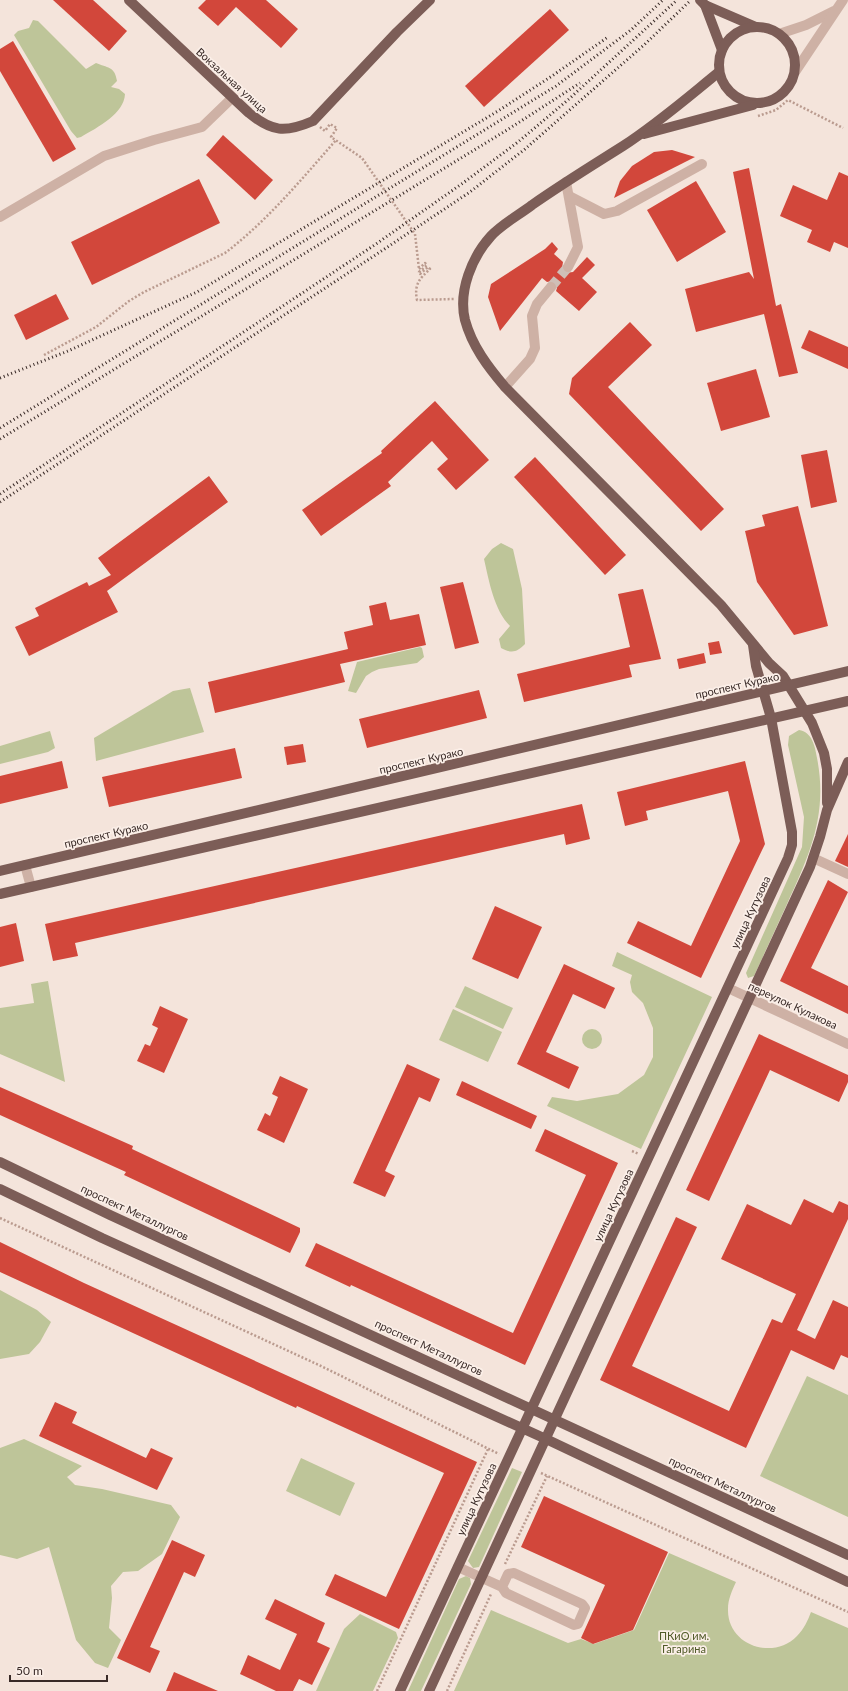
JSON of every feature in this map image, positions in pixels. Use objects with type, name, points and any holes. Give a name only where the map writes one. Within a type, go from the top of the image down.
[{"type":"main road","name":"Вокзальная улица","points":[[128,0],[232,98],[261,123],[279,130],[296,128],[313,121],[408,20],[430,0]]},
{"type":"main road","points":[[640,135],[755,104],[766,103],[785,92],[791,82],[795,72],[795,61],[792,50],[787,41],[768,29],[756,27],[703,2]]},
{"type":"main road","points":[[703,2],[722,50]]},
{"type":"main road","points":[[755,104],[743,101],[732,94],[724,84],[719,72],[719,61],[722,50],[728,41],[736,34],[746,29],[756,27]]},
{"type":"main road","points":[[719,72],[640,135],[566,182],[492,235],[480,250],[470,269],[464,299],[465,319],[475,345],[487,366],[505,387],[721,605],[753,645],[783,676],[803,711],[812,723],[824,753],[828,786],[827,810]]},
{"type":"main road","name":"улица Кутузова","points":[[400,1691],[788,858],[792,845],[792,832],[771,718],[765,691],[756,666],[753,645]]},
{"type":"main road","name":"проспект Курако","points":[[0,871],[848,671]]},
{"type":"main road","points":[[0,894],[848,701]]},
{"type":"main road","points":[[429,1691],[813,858],[827,810],[848,762]]},
{"type":"main road","name":"проспект Металлургов","points":[[0,1162],[110,1215],[532,1408],[848,1555]]},
{"type":"main road","points":[[0,1189],[109,1242],[546,1439],[848,1582]]},
{"type":"street","points":[[795,72],[844,0]]},
{"type":"street","points":[[778,34],[806,25],[836,10]]},
{"type":"street","points":[[0,217],[104,156],[154,140],[202,128],[232,98]]},
{"type":"street","points":[[569,196],[604,214],[617,211],[702,164]]},
{"type":"street","points":[[566,182],[578,247],[568,267]]},
{"type":"street","points":[[505,387],[530,359],[535,348],[532,316],[537,304],[552,286]]},
{"type":"street","points":[[813,858],[848,874]]},
{"type":"street","points":[[25,865],[31,887]]},
{"type":"street","name":"переулок Кулакова","points":[[728,988],[848,1044]]},
{"type":"street","points":[[458,1566],[502,1587],[506,1593],[574,1625],[578,1624],[585,1608],[582,1604],[514,1573],[508,1574],[502,1587]]},
{"type":"path","points":[[753,117],[776,110],[788,100],[843,128]]},
{"type":"path","points":[[325,131],[330,124],[337,128],[331,136],[362,158],[415,234],[419,269],[425,263],[427,265],[419,272],[420,274],[428,267],[430,269],[419,278],[415,290],[417,300],[464,299]]},
{"type":"path","points":[[44,355],[96,327],[129,301],[144,292],[225,253],[236,245],[296,186],[336,140]]},
{"type":"path","points":[[0,1218],[321,1366],[508,1458]]},
{"type":"path","points":[[377,1691],[488,1449]]},
{"type":"path","points":[[532,1469],[848,1612]]},
{"type":"green space","points":[[33,20],[38,21],[86,69],[96,63],[110,68],[116,76],[117,81],[111,87],[119,89],[125,94],[124,101],[115,114],[81,137],[77,138],[71,131],[14,35],[18,31],[29,28]]},
{"type":"green space","points":[[501,543],[513,549],[522,589],[525,644],[514,651],[508,651],[501,648],[499,639],[510,626],[504,619],[496,604],[484,559],[492,549]]},
{"type":"green space","points":[[420,647],[422,648],[424,657],[417,663],[379,669],[366,676],[356,693],[348,691],[357,662]]},
{"type":"green space","points":[[190,688],[204,732],[96,761],[94,738],[173,691]]},
{"type":"green space","points":[[799,730],[807,734],[812,740],[817,758],[820,778],[820,797],[815,833],[803,868],[754,976],[748,978],[746,973],[802,847],[804,817],[788,745],[789,736]]},
{"type":"green space","points":[[50,731],[55,748],[48,752],[0,764],[0,746]]},
{"type":"green space","points":[[617,952],[712,997],[641,1149],[547,1106],[552,1097],[577,1101],[618,1094],[644,1075],[653,1057],[653,1028],[643,1003],[632,992],[630,982],[632,975],[612,966]]},
{"type":"green space","points":[[48,981],[65,1082],[0,1054],[0,1008],[34,1003],[31,984]]},
{"type":"green space","points":[[465,986],[513,1008],[503,1029],[455,1007]]},
{"type":"green space","points":[[453,1009],[502,1032],[488,1062],[439,1040]]},
{"type":"green space","points":[[588,1029],[596,1029],[602,1035],[602,1043],[596,1049],[588,1049],[582,1043],[582,1035]]},
{"type":"green space","points":[[0,1290],[37,1310],[51,1322],[40,1342],[29,1354],[0,1359]]},
{"type":"green space","points":[[807,1376],[848,1395],[848,1517],[760,1476]]},
{"type":"green space","points":[[24,1439],[82,1466],[67,1477],[75,1485],[102,1489],[171,1505],[180,1517],[162,1554],[138,1571],[123,1572],[111,1586],[112,1598],[109,1628],[121,1640],[108,1668],[95,1663],[76,1640],[49,1547],[17,1559],[0,1555],[0,1448]]},
{"type":"green space","points":[[301,1458],[355,1483],[340,1516],[286,1491]]},
{"type":"green space","points":[[512,1468],[522,1472],[479,1567],[473,1568],[468,1561]]},
{"type":"green space","name":"ПКиО им. Гагарина","points":[[669,1553],[736,1582],[730,1595],[728,1609],[730,1622],[735,1632],[743,1640],[753,1645],[764,1648],[776,1647],[787,1643],[797,1636],[802,1630],[811,1612],[848,1628],[848,1691],[454,1691],[491,1610],[568,1643],[581,1639],[594,1644],[634,1630]]},
{"type":"green space","points":[[466,1576],[470,1578],[471,1584],[421,1691],[408,1691],[459,1579]]},
{"type":"green space","points":[[360,1614],[396,1632],[398,1638],[373,1691],[316,1691],[344,1629]]},
{"type":"building","points":[[53,0],[93,0],[127,31],[109,51]]},
{"type":"building","points":[[206,0],[266,0],[298,29],[281,48],[236,7],[218,26],[198,8]]},
{"type":"building","points":[[550,9],[569,30],[484,107],[465,86]]},
{"type":"building","points":[[13,41],[76,149],[53,162],[0,71],[0,49]]},
{"type":"building","points":[[223,135],[273,180],[255,200],[206,155]]},
{"type":"building","points":[[672,150],[695,157],[614,198],[620,181],[632,166],[654,152]]},
{"type":"building","points":[[749,168],[776,306],[781,304],[798,373],[779,377],[764,314],[696,332],[685,289],[749,272],[754,279],[733,172]]},
{"type":"building","points":[[839,172],[848,176],[848,248],[834,242],[830,252],[807,242],[812,230],[780,216],[793,185],[827,200]]},
{"type":"building","points":[[199,179],[220,223],[92,285],[71,242]]},
{"type":"building","points":[[696,181],[726,232],[677,262],[647,210]]},
{"type":"building","points":[[552,242],[558,249],[554,254],[563,262],[562,268],[565,273],[573,272],[587,257],[595,265],[582,278],[597,292],[579,311],[556,291],[557,288],[555,282],[547,282],[542,278],[500,331],[488,297],[491,284],[545,249]]},
{"type":"building","points":[[56,294],[69,319],[26,340],[14,315]]},
{"type":"building","points":[[630,322],[652,345],[608,387],[724,509],[701,531],[569,394],[572,378]]},
{"type":"building","points":[[809,330],[848,347],[848,369],[801,348]]},
{"type":"building","points":[[756,369],[770,417],[721,431],[707,383]]},
{"type":"building","points":[[435,401],[489,460],[456,490],[437,469],[448,459],[432,441],[388,482],[391,486],[321,536],[302,510],[382,453],[381,451]]},
{"type":"building","points":[[827,450],[837,502],[811,508],[801,455]]},
{"type":"building","points":[[535,457],[626,555],[605,575],[514,477]]},
{"type":"building","points":[[209,476],[228,502],[107,591],[118,612],[29,656],[15,627],[39,616],[35,608],[87,582],[89,586],[111,575],[98,558]]},
{"type":"building","points":[[798,506],[828,626],[794,635],[757,582],[745,531],[765,526],[762,515]]},
{"type":"building","points":[[463,582],[479,643],[455,649],[440,587]]},
{"type":"building","points":[[643,589],[661,659],[629,665],[632,677],[524,702],[517,674],[630,647],[618,594]]},
{"type":"building","points":[[386,602],[390,620],[419,614],[426,645],[340,664],[345,682],[215,713],[208,682],[348,649],[344,632],[373,625],[369,606]]},
{"type":"building","points":[[719,641],[722,653],[710,655],[708,643]]},
{"type":"building","points":[[704,653],[706,663],[679,669],[677,659]]},
{"type":"building","points":[[479,690],[487,718],[367,748],[359,719]]},
{"type":"building","points":[[303,744],[306,762],[287,765],[284,747]]},
{"type":"building","points":[[235,748],[242,778],[109,807],[102,777]]},
{"type":"building","points":[[62,761],[68,788],[0,804],[0,776]]},
{"type":"building","points":[[745,761],[765,844],[701,978],[627,943],[638,921],[691,946],[740,841],[728,791],[646,811],[648,820],[625,826],[617,792]]},
{"type":"building","points":[[582,804],[590,839],[566,845],[564,834],[75,943],[78,956],[53,961],[45,924]]},
{"type":"building","points":[[848,834],[848,867],[835,861]]},
{"type":"building","points":[[828,880],[848,892],[811,968],[848,986],[848,1014],[780,981]]},
{"type":"building","points":[[495,906],[542,927],[518,979],[472,959]]},
{"type":"building","points":[[16,923],[24,961],[0,967],[0,927]]},
{"type":"building","points":[[564,964],[615,988],[605,1009],[573,994],[546,1052],[579,1067],[569,1089],[517,1064]]},
{"type":"building","points":[[160,1006],[188,1019],[164,1073],[137,1061],[145,1044],[150,1046],[158,1028],[152,1025]]},
{"type":"building","points":[[759,1034],[848,1075],[848,1082],[839,1102],[770,1070],[709,1201],[686,1190]]},
{"type":"building","points":[[407,1064],[440,1079],[430,1102],[419,1097],[385,1171],[395,1176],[385,1197],[353,1183]]},
{"type":"building","points":[[280,1076],[308,1089],[284,1143],[257,1130],[265,1113],[270,1116],[278,1097],[272,1094]]},
{"type":"building","points":[[462,1081],[537,1116],[531,1129],[456,1095]]},
{"type":"building","points":[[0,1087],[133,1146],[132,1149],[300,1228],[300,1232],[290,1253],[124,1175],[126,1172],[0,1115]]},
{"type":"building","points":[[545,1129],[618,1163],[525,1365],[351,1285],[350,1287],[305,1266],[316,1243],[513,1333],[586,1175],[535,1151]]},
{"type":"building","points":[[804,1199],[833,1213],[839,1201],[848,1205],[848,1219],[797,1330],[815,1339],[833,1300],[848,1307],[848,1358],[841,1355],[834,1370],[791,1350],[746,1448],[600,1380],[676,1217],[697,1227],[632,1366],[729,1411],[772,1319],[782,1323],[796,1294],[721,1259],[747,1204],[791,1225]]},
{"type":"building","points":[[0,1242],[84,1283],[477,1462],[399,1629],[325,1595],[335,1574],[386,1597],[444,1473],[297,1406],[296,1408],[0,1272]]},
{"type":"building","points":[[55,1402],[77,1412],[72,1423],[146,1458],[151,1448],[173,1458],[157,1490],[39,1436]]},
{"type":"building","points":[[544,1496],[668,1552],[633,1630],[593,1644],[581,1638],[605,1585],[521,1547]]},
{"type":"building","points":[[172,1540],[205,1555],[195,1577],[184,1572],[150,1647],[160,1651],[150,1673],[117,1658]]},
{"type":"building","points":[[275,1599],[325,1623],[317,1642],[330,1648],[312,1685],[299,1679],[293,1691],[276,1691],[240,1674],[248,1655],[280,1670],[297,1634],[265,1619]]},
{"type":"building","points":[[174,1672],[218,1691],[166,1691]]},
{"type":"tunnel","points":[[551,287],[568,267]]},
{"type":"railway","points":[[0,428],[556,86],[631,30],[663,0]]},
{"type":"railway","points":[[0,494],[376,244],[463,183],[518,142],[569,99],[677,0]]},
{"type":"railway","points":[[0,502],[470,192],[525,149],[644,45],[691,0]]},
{"type":"railway","points":[[0,378],[68,351],[197,292],[498,111],[608,37]]},
{"type":"railway","points":[[0,439],[507,130],[580,83]]}]
